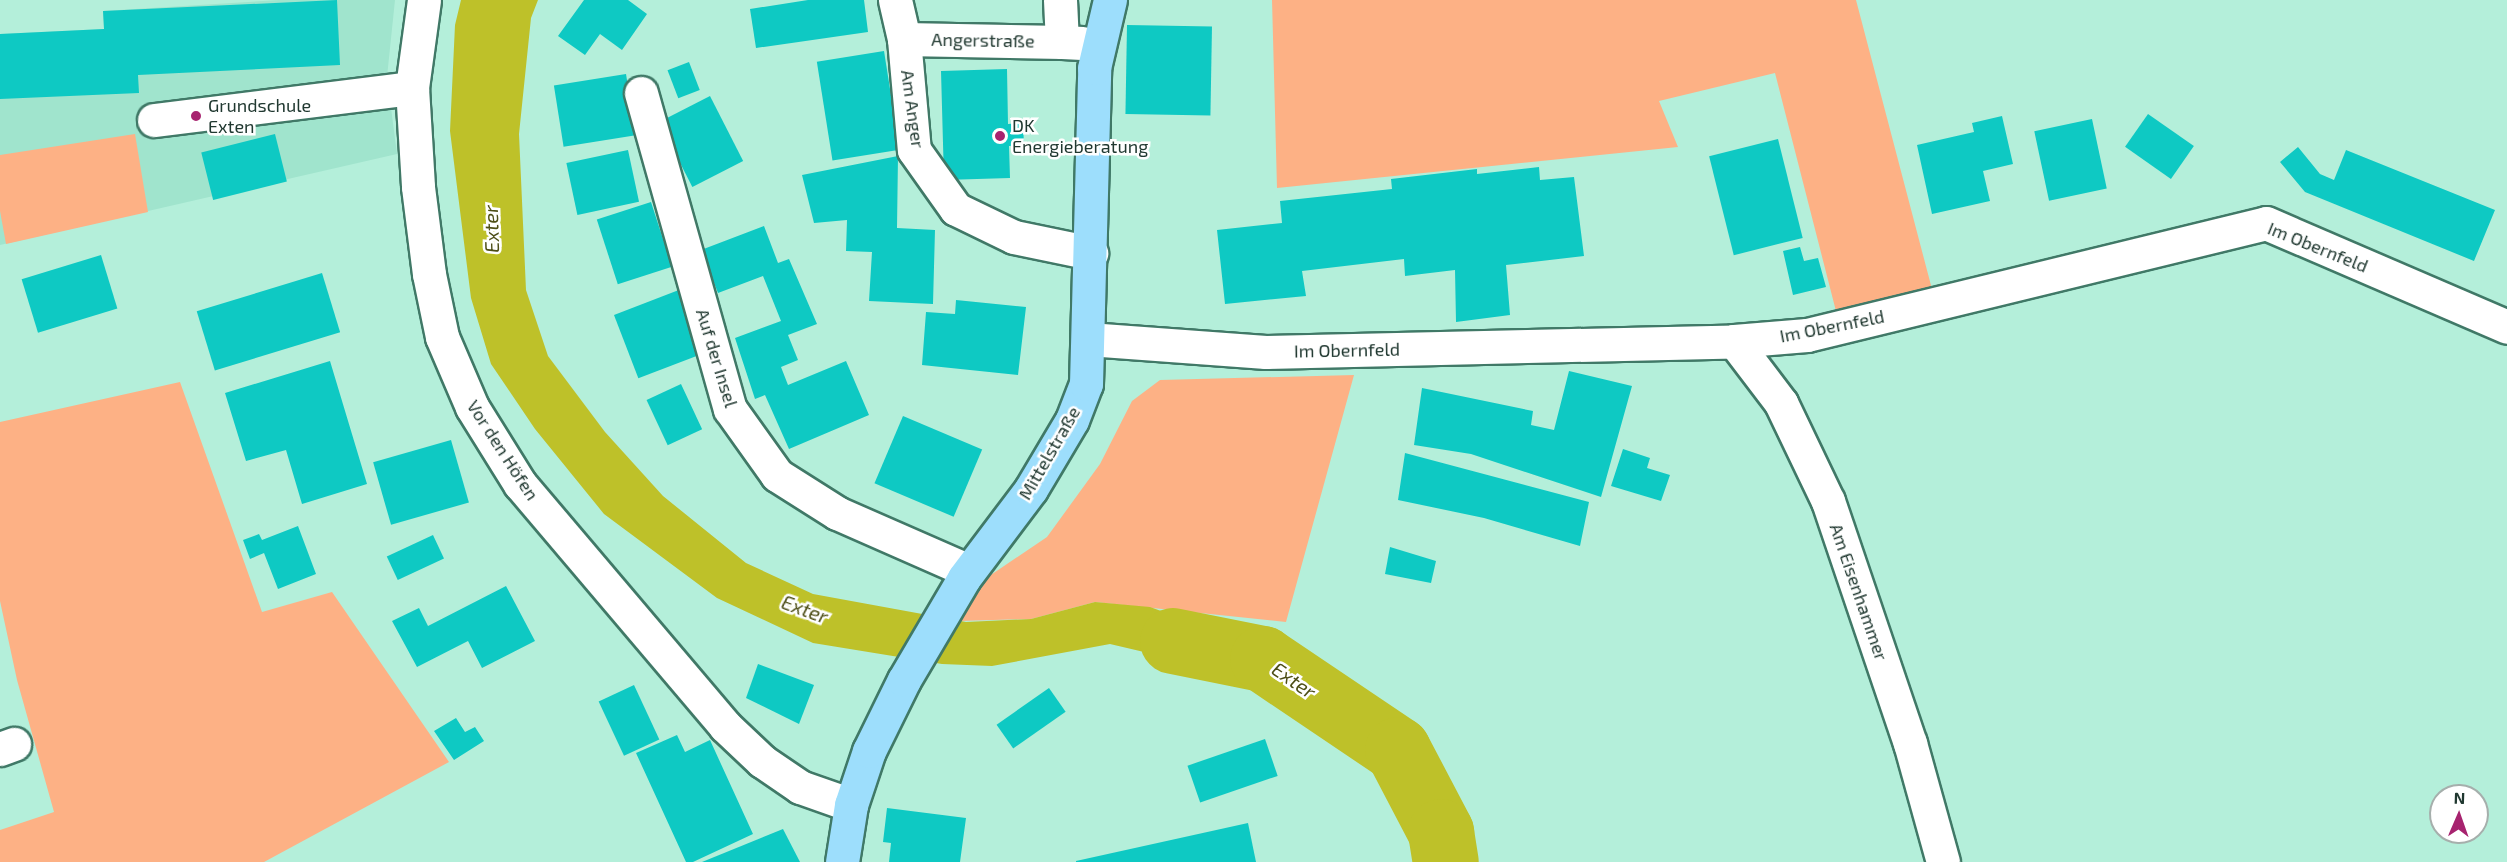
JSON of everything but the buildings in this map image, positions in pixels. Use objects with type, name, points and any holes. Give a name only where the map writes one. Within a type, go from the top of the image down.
[{"type":"main road","name":"Mittelstraße","points":[[842,862],[851,805],[869,751],[904,680],[966,574],[1031,489],[1072,420],[1086,384],[1094,68],[1110,0]]},
{"type":"street","name":"Vor den Höfen","points":[[424,0],[412,88],[418,187],[429,274],[442,337],[472,407],[520,484],[725,726],[762,761],[800,787],[851,805]]},
{"type":"street","name":"Am Anger","points":[[895,0],[904,39],[914,150],[956,209],[1014,237],[1091,253]]},
{"type":"street","name":"Angerstraße","points":[[1060,0],[1062,42]]},
{"type":"street","name":"Angerstraße","points":[[904,39],[1099,43]]},
{"type":"street","points":[[154,120],[412,88]]},
{"type":"street","name":"Auf der Insel","points":[[641,93],[730,409],[777,475],[837,513],[966,574]]},
{"type":"street","name":"Im Obernfeld","points":[[1088,339],[1266,352],[1734,341],[1806,335],[2266,223],[2507,327]]},
{"type":"street","name":"Am Eisenhammer","points":[[1734,341],[1781,403],[1828,501],[1910,743],[1943,862]]},
{"type":"shaded area","name":"Grundschule Exten","points":[[279,0],[395,0],[387,77],[397,154],[0,245],[0,34],[104,29],[103,11]]},
{"type":"shaded area","points":[[1272,0],[1856,0],[1933,293],[1838,319],[1775,73],[1659,101],[1678,147],[1277,188]]},
{"type":"shaded area","points":[[135,134],[148,212],[6,244],[0,211],[0,155]]},
{"type":"shaded area","points":[[1354,375],[1286,622],[1095,602],[1031,619],[959,621],[979,583],[1047,537],[1100,464],[1132,401],[1160,380]]},
{"type":"shaded area","points":[[180,382],[262,612],[332,592],[449,762],[264,862],[0,862],[0,830],[54,812],[17,680],[0,601],[0,422]]},
{"type":"water","points":[[461,0],[538,0],[531,18],[519,134],[526,290],[548,356],[605,432],[663,496],[746,563],[813,594],[966,622],[1031,619],[1095,602],[1150,607],[1208,628],[1263,659],[1208,667],[1110,644],[992,666],[942,664],[813,643],[717,598],[604,514],[535,429],[491,364],[471,298],[450,131],[455,25]]},
{"type":"waterway","name":"Exter","points":[[1173,641],[1263,659],[1398,750],[1441,832],[1446,862]]},
{"type":"place","name":"Grundschule Exten","points":[[196,116]]},
{"type":"place","name":"DK Energieberatung","points":[[1000,136]]}]
